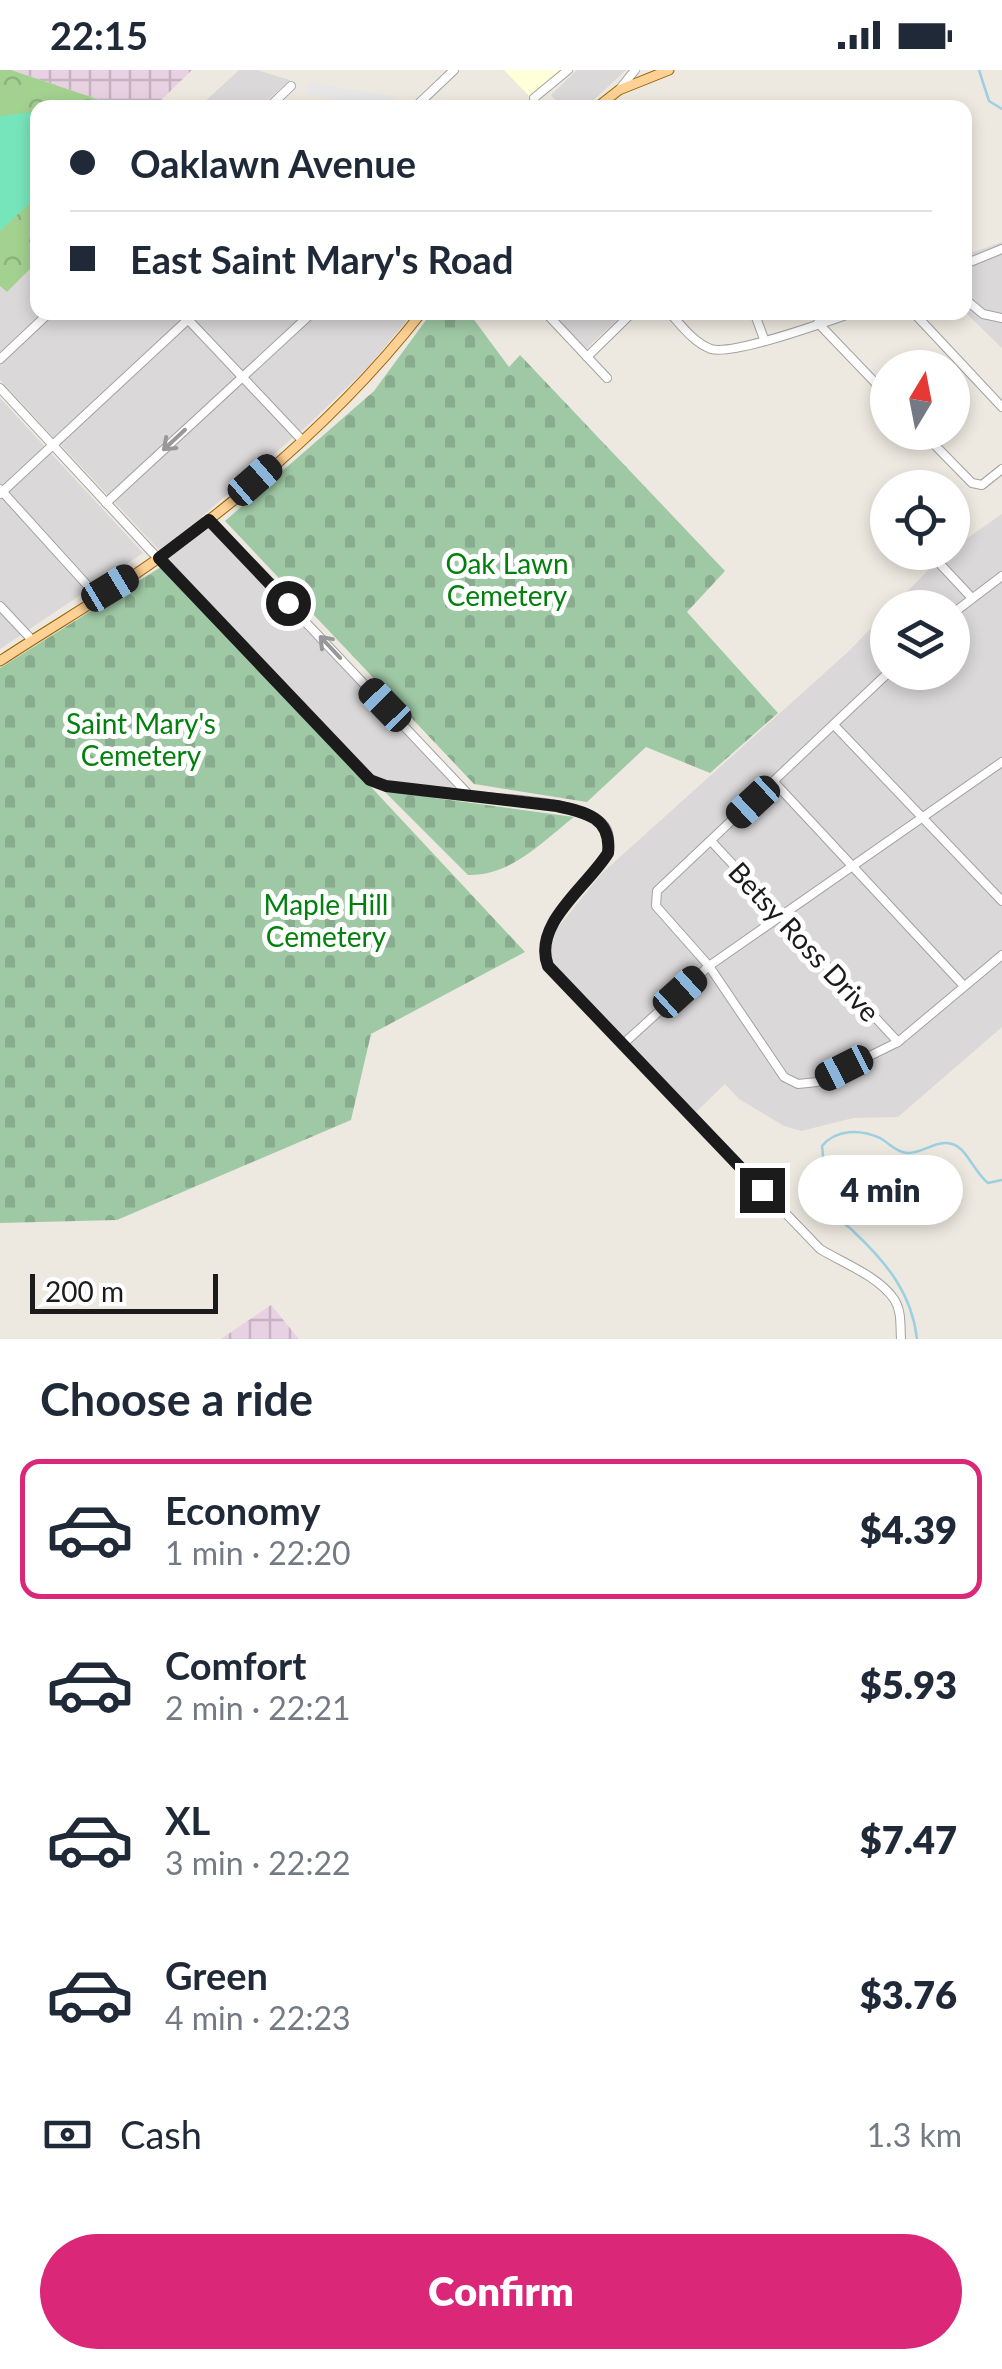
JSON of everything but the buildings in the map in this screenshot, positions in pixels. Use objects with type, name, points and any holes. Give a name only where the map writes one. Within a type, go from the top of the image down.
[{"type":"main road","points":[[606,100],[618,90],[669,70]]},
{"type":"main road","points":[[0,661],[159,558],[209,520],[370,376],[416,320]]},
{"type":"street","points":[[421,100],[454,70]]},
{"type":"street","points":[[534,98],[568,70]]},
{"type":"street","points":[[618,90],[636,70]]},
{"type":"street","points":[[276,100],[291,86]]},
{"type":"street","points":[[972,261],[1002,248]]},
{"type":"street","points":[[972,305],[983,314],[1002,318]]},
{"type":"street","points":[[0,360],[42,320]]},
{"type":"street","points":[[97,596],[1,492],[181,320]]},
{"type":"street","points":[[189,320],[301,440]]},
{"type":"street","points":[[106,503],[304,320]]},
{"type":"street","points":[[552,320],[607,378]]},
{"type":"street","points":[[587,357],[625,320]]},
{"type":"street","points":[[678,320],[708,348],[727,350],[820,320]]},
{"type":"street","points":[[757,320],[764,339]]},
{"type":"street","points":[[824,320],[870,375]]},
{"type":"street","points":[[920,320],[1002,407]]},
{"type":"street","points":[[0,388],[370,780],[386,786],[584,812],[607,829],[608,853],[553,923],[544,942],[543,952],[556,977],[820,1249],[870,1278],[894,1300],[900,1313],[901,1339]]},
{"type":"street","points":[[940,450],[972,483],[982,485],[1002,469]]},
{"type":"street","points":[[209,520],[469,795]]},
{"type":"street","points":[[946,570],[971,597],[1002,576]]},
{"type":"street","points":[[0,606],[32,640]]},
{"type":"street","points":[[870,690],[658,891],[654,898],[656,906],[709,966],[784,1077],[798,1084],[817,1082],[898,1042],[1002,955]]},
{"type":"street","points":[[834,725],[1002,901]]},
{"type":"street","points":[[622,1045],[709,966],[1002,762]]},
{"type":"street","points":[[993,768],[1002,778]]},
{"type":"street","points":[[774,782],[964,986]]},
{"type":"street","name":"Betsy Ross Drive","points":[[710,841],[898,1042]]},
{"type":"shaded area","points":[[11,70],[192,70],[161,100],[100,100]]},
{"type":"shaded area","points":[[239,70],[257,70],[290,80],[268,100],[207,100]]},
{"type":"shaded area","points":[[504,70],[565,70],[533,100]]},
{"type":"shaded area","points":[[577,70],[626,70],[594,100],[556,100],[551,95]]},
{"type":"shaded area","points":[[309,82],[394,97],[334,100],[306,94]]},
{"type":"shaded area","points":[[1002,242],[1002,348],[972,319],[972,253]]},
{"type":"shaded area","points":[[30,269],[30,320],[407,320],[368,367],[309,424],[201,517],[456,784],[452,789],[380,779],[368,773],[0,380],[0,286],[7,292]]},
{"type":"shaded area","points":[[557,320],[617,320],[585,350]]},
{"type":"shaded area","points":[[0,398],[143,553],[0,649]]},
{"type":"shaded area","points":[[1002,514],[1002,1027],[898,1117],[853,1118],[801,1131],[784,1126],[739,1099],[725,1084],[696,1112],[559,972],[549,954],[551,936],[601,874],[870,629],[870,690],[970,690],[970,590],[909,590],[928,570],[970,570],[970,536]]},
{"type":"shaded area","points":[[271,1305],[299,1339],[221,1339]]},
{"type":"green space","points":[[0,70],[11,70],[100,100],[30,100],[30,118],[0,116]]},
{"type":"green space","points":[[30,112],[30,203],[0,231],[0,116]]},
{"type":"green space","points":[[30,202],[30,269],[7,292],[0,286],[0,230]]},
{"type":"green space","name":"Oak Lawn Cemetery","points":[[426,320],[474,320],[509,367],[520,355],[725,571],[687,612],[778,713],[710,773],[646,747],[587,802],[474,784],[225,521],[374,391]]},
{"type":"green space","name":"Saint Mary's Cemetery","points":[[164,565],[525,952],[371,1034],[351,1120],[117,1220],[0,1223],[0,668]]},
{"type":"green space","points":[[384,791],[574,817],[512,864],[468,875]]},
{"type":"waterway","points":[[979,70],[989,101],[1002,109]]},
{"type":"waterway","points":[[917,1339],[910,1308],[896,1280],[832,1209],[826,1192],[822,1146],[834,1136],[857,1132],[880,1138],[907,1153],[940,1143],[952,1144],[962,1150],[988,1183],[1002,1180]]},
{"type":"route","points":[[288,603],[209,520],[159,558],[370,780],[386,786],[557,806],[599,820],[607,829],[608,853],[547,931],[543,952],[548,966],[762,1190]]},
{"type":"park label","name":"Maple Hill Cemetery","points":[[326,921]]}]
